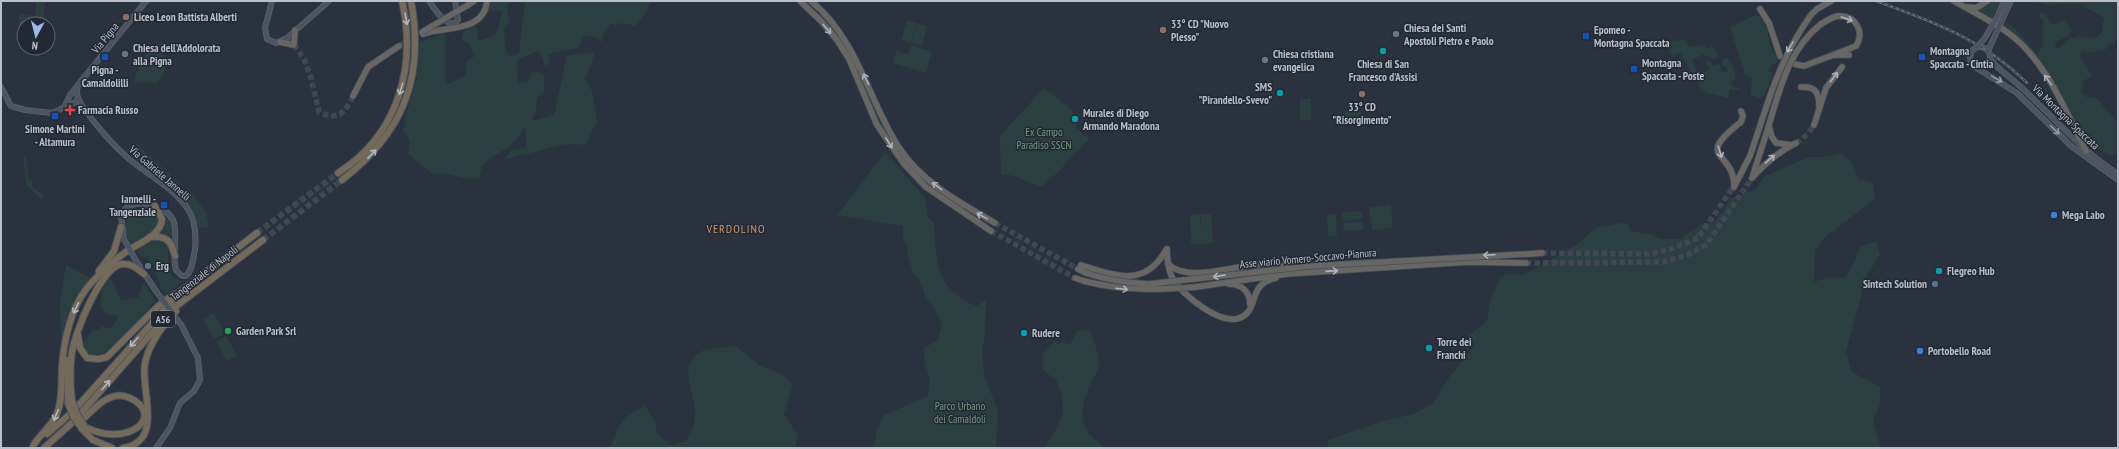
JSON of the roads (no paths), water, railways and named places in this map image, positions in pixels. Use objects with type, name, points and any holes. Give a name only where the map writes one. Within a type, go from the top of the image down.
[{"type":"highway","points":[[342,164],[339,172],[372,141],[392,112],[405,76],[408,38],[402,1]]},
{"type":"highway","points":[[342,180],[377,148],[401,111],[413,77],[420,33],[411,1]]},
{"type":"highway","points":[[420,33],[474,1]]},
{"type":"highway","points":[[800,1],[822,22],[837,40],[849,59],[877,125],[904,164],[926,187],[966,216],[991,231]]},
{"type":"highway","points":[[811,1],[825,12],[852,51],[886,123],[898,146],[909,161],[932,183],[968,208],[995,223]]},
{"type":"highway","points":[[1741,111],[1743,116],[1741,122],[1726,133],[1718,143],[1718,152],[1733,174],[1733,188],[1750,156],[1774,83],[1786,54],[1811,15],[1823,5],[1831,1]]},
{"type":"highway","points":[[1954,1],[2007,32],[2023,47],[2051,83],[2086,151]]},
{"type":"highway","points":[[1960,4],[1973,8],[1981,6],[1987,1]]},
{"type":"highway","points":[[420,33],[463,27],[474,23],[483,15],[487,2]]},
{"type":"highway","points":[[1760,9],[1769,23],[1780,56]]},
{"type":"highway","points":[[1769,125],[1772,137],[1776,143],[1793,144],[1778,152],[1765,162],[1752,178],[1769,125],[1790,62],[1801,43],[1821,24],[1834,17],[1850,18],[1859,28],[1859,40],[1852,49],[1809,65],[1801,66],[1794,64]]},
{"type":"highway","points":[[280,42],[294,44],[295,30]]},
{"type":"highway","points":[[353,96],[366,70],[375,61],[399,46]]},
{"type":"highway","points":[[1834,55],[1849,55]]},
{"type":"highway","points":[[1814,125],[1819,114],[1826,88],[1842,67]]},
{"type":"highway","points":[[1801,87],[1813,88],[1817,93],[1819,114]]},
{"type":"highway","points":[[382,119],[392,112]]},
{"type":"highway","points":[[87,287],[123,253],[150,237],[162,223],[162,215],[155,206]]},
{"type":"highway","points":[[31,447],[50,427],[60,402],[63,361],[73,314],[87,287],[114,251],[121,227]]},
{"type":"highway","name":"Tangenziale di Napoli","points":[[77,407],[180,292],[257,233]]},
{"type":"highway","points":[[150,237],[160,236],[167,238],[171,243],[175,256]]},
{"type":"highway","name":"Tangenziale di Napoli","points":[[84,428],[108,443],[123,444],[138,436],[144,424],[145,418],[140,406],[133,399],[116,396],[105,400],[81,417],[163,319],[188,297],[263,240]]},
{"type":"highway","name":"Asse viario Vomero-Soccavo-Pianura","points":[[1168,263],[1166,249],[1158,263],[1152,269],[1136,276],[1083,269],[1122,282],[1149,284],[1311,266],[1542,253]]},
{"type":"highway","name":"Asse viario Vomero-Soccavo-Pianura","points":[[1075,278],[1121,289],[1139,290],[1217,284],[1256,277],[1306,273],[1467,262],[1526,263]]},
{"type":"highway","points":[[1168,263],[1177,270],[1186,272],[1222,270],[1255,265],[1311,266]]},
{"type":"highway","points":[[1168,263],[1177,285],[1194,301],[1218,316],[1226,319],[1239,319],[1244,316],[1250,308],[1257,289],[1266,281],[1306,273]]},
{"type":"highway","points":[[70,402],[71,363],[78,333],[102,280],[111,269],[122,264],[132,266],[144,274]]},
{"type":"highway","points":[[92,301],[92,291],[99,277]]},
{"type":"highway","points":[[1217,284],[1233,284],[1246,290],[1250,297],[1250,308]]},
{"type":"highway","points":[[78,333],[80,348],[87,358],[100,359],[107,357],[168,297],[180,292]]},
{"type":"highway","points":[[123,448],[131,446],[140,440],[148,428],[149,417],[144,370],[151,345],[156,335],[188,297]]},
{"type":"highway","points":[[66,349],[70,402],[73,416],[93,440],[112,448]]},
{"type":"highway","points":[[31,447],[70,414]]},
{"type":"highway","points":[[44,448],[74,423]]},
{"type":"main road","name":"Via Pigna","points":[[74,98],[78,86],[146,1]]},
{"type":"main road","points":[[272,1],[265,28],[267,39],[271,42],[280,42],[329,1]]},
{"type":"main road","points":[[426,1],[434,7]]},
{"type":"main road","points":[[429,1],[445,21],[453,24],[457,21],[458,17],[455,1]]},
{"type":"main road","points":[[2004,1],[1985,38],[1977,48],[1971,51],[1969,57],[1971,63],[1975,67],[1984,66],[1990,59],[1988,51],[2011,1]]},
{"type":"main road","points":[[1977,48],[1983,48],[1988,51]]},
{"type":"main road","name":"Via Montagna Spaccata","points":[[1990,59],[1997,68],[2021,87],[2086,151],[2118,174]]},
{"type":"main road","name":"Via Montagna Spaccata","points":[[1975,67],[2017,93],[2071,146],[2118,180]]},
{"type":"main road","points":[[1,87],[9,104],[18,109],[52,113],[65,106],[74,98]]},
{"type":"main road","name":"Via Gabriele Jannelli","points":[[74,98],[119,150],[176,197],[188,209],[193,220],[196,237],[192,262],[186,276],[182,276],[177,273],[175,268],[176,233],[173,221],[166,212],[155,206]]},
{"type":"main road","points":[[155,206],[138,204],[129,206],[123,212],[121,227],[124,239],[144,274],[182,326],[198,358],[200,380],[194,391],[180,403],[170,428],[156,448]]},
{"type":"tunnel","points":[[399,46],[422,32]]},
{"type":"tunnel","points":[[294,45],[304,59],[311,78],[319,112],[331,116],[340,114],[347,107],[353,96]]},
{"type":"tunnel","points":[[1796,143],[1808,134],[1814,125]]},
{"type":"tunnel","points":[[257,233],[338,173]]},
{"type":"tunnel","points":[[1526,263],[1663,262],[1687,255],[1706,245],[1752,178]]},
{"type":"tunnel","points":[[263,240],[342,180]]},
{"type":"tunnel","points":[[1542,253],[1649,254],[1671,249],[1698,238],[1732,189]]},
{"type":"tunnel","points":[[995,223],[1078,269]]},
{"type":"tunnel","points":[[991,231],[1075,278]]},
{"type":"railway","points":[[1876,1],[1937,24],[1975,43],[2010,68],[2027,83]]},
{"type":"place","name":"Liceo Leon Battista Alberti","points":[[126,17]]},
{"type":"place","name":"33° CD \"Nuovo Plesso\"","points":[[1163,30]]},
{"type":"place","name":"Chiesa dei Santi Apostoli Pietro e Paolo","points":[[1396,34]]},
{"type":"place","name":"Epomeo - Montagna Spaccata","points":[[1586,36]]},
{"type":"place","name":"Chiesa di San Francesco d'Assisi","points":[[1383,51]]},
{"type":"place","name":"Chiesa dell'Addolorata alla Pigna","points":[[125,54]]},
{"type":"place","name":"Pigna - Camaldolilli","points":[[105,57]]},
{"type":"place","name":"Montagna Spaccata - Cintia","points":[[1922,57]]},
{"type":"place","name":"Chiesa cristiana evangelica","points":[[1265,60]]},
{"type":"place","name":"Montagna Spaccata - Poste","points":[[1634,69]]},
{"type":"place","name":"SMS \"Pirandello-Svevo\"","points":[[1280,93]]},
{"type":"place","name":"33° CD \"Risorgimento\"","points":[[1362,94]]},
{"type":"place","name":"Farmacia Russo","points":[[70,110]]},
{"type":"place","name":"Simone Martini - Altamura","points":[[55,116]]},
{"type":"place","name":"Murales di Diego Armando Maradona","points":[[1075,119]]},
{"type":"place","name":"Iannelli - Tangenziale","points":[[164,205]]},
{"type":"place","name":"Mega Labo","points":[[2054,215]]},
{"type":"place","name":"Erg","points":[[148,266]]},
{"type":"place","name":"Flegreo Hub","points":[[1939,271]]},
{"type":"place","name":"Sintech Solution","points":[[1935,284]]},
{"type":"place","name":"Garden Park Srl","points":[[228,331]]},
{"type":"place","name":"Rudere","points":[[1024,333]]},
{"type":"place","name":"Torre dei Franchi","points":[[1429,348]]},
{"type":"place","name":"Portobello Road","points":[[1920,351]]},
{"type":"district","name":"VERDOLINO","points":[[736,228]]},
{"type":"park label","name":"Ex Campo Paradiso SSCN","points":[[1044,138]]},
{"type":"park label","name":"Parco Urbano dei Camaldoli","points":[[960,412]]}]
